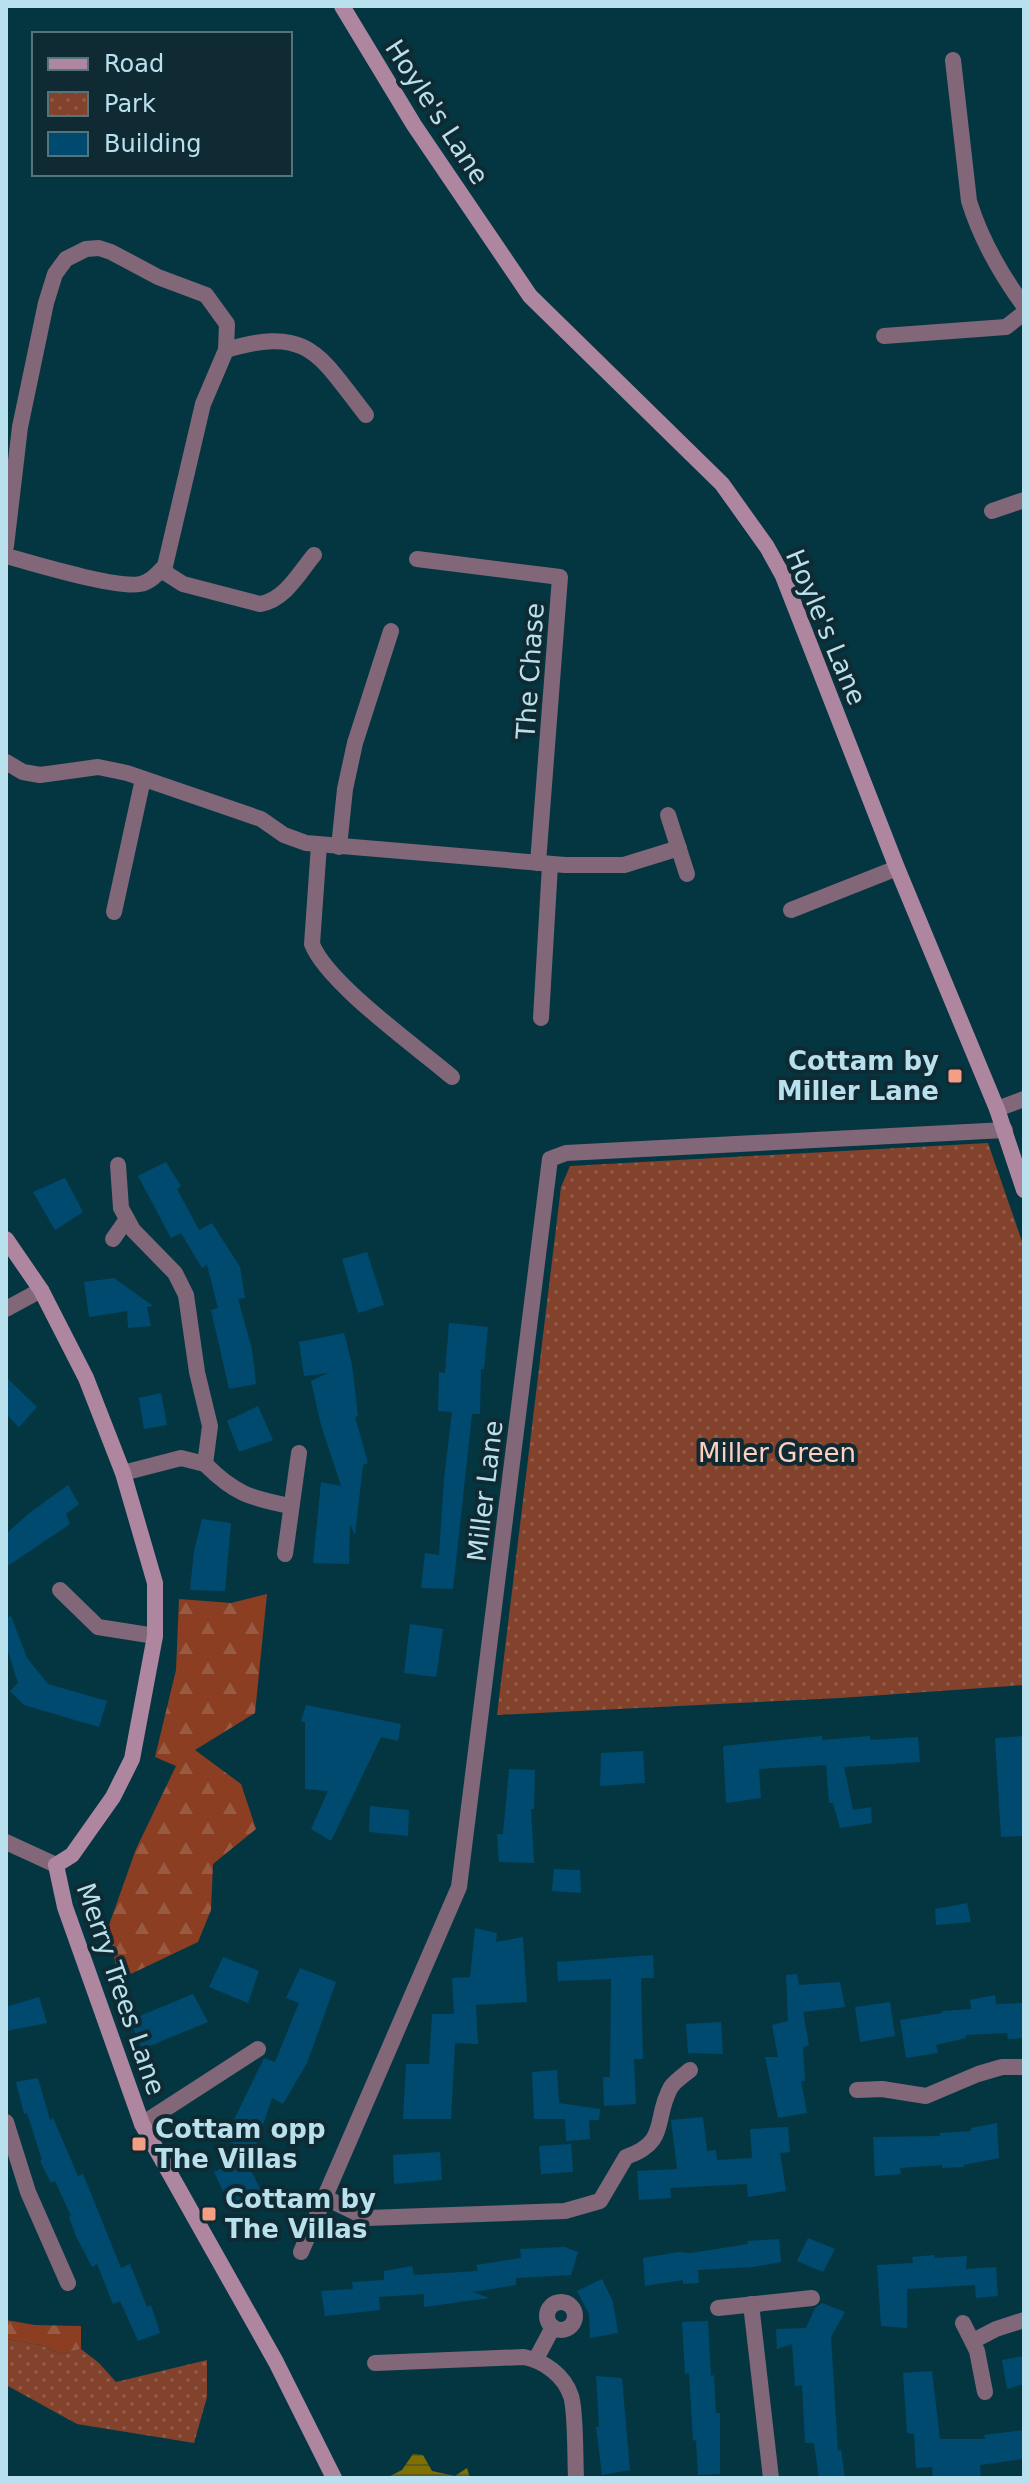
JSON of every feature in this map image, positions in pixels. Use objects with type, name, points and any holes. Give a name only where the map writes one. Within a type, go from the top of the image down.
[{"type":"street","name":"Hoyle's Lane","points":[[342,6],[414,125],[530,296],[722,484],[767,547],[783,576],[897,868],[997,1109],[1024,1190]]},
{"type":"street","points":[[953,60],[969,201],[989,253],[1024,306]]},
{"type":"street","points":[[6,546],[20,427],[55,274],[66,259],[86,249],[99,248],[158,277],[206,295],[227,324],[226,350],[203,404],[165,566],[153,578],[139,584],[108,581],[6,556]]},
{"type":"street","points":[[884,336],[1006,327],[1024,313]]},
{"type":"street","points":[[226,350],[268,340],[308,347],[326,364],[366,415]]},
{"type":"street","points":[[992,511],[1024,500]]},
{"type":"street","points":[[161,570],[183,584],[260,604],[272,602],[280,596],[314,555]]},
{"type":"street","name":"The Chase","points":[[417,559],[560,577],[544,864],[541,1018]]},
{"type":"street","points":[[339,847],[345,789],[355,743],[391,631]]},
{"type":"street","points":[[6,762],[23,772],[40,775],[98,767],[261,819],[284,835],[319,845],[544,864],[624,865],[679,848]]},
{"type":"street","points":[[114,912],[143,779]]},
{"type":"street","points":[[668,815],[687,874]]},
{"type":"street","points":[[319,845],[312,944],[316,955],[343,985],[452,1077]]},
{"type":"street","points":[[791,910],[897,868]]},
{"type":"street","points":[[997,1109],[1024,1099]]},
{"type":"street","name":"Miller Lane","points":[[301,2252],[459,1887],[550,1159],[566,1153],[1005,1130]]},
{"type":"street","points":[[118,1165],[121,1208],[133,1230],[175,1273],[186,1295],[197,1372],[210,1426],[205,1464]]},
{"type":"street","points":[[113,1239],[127,1219]]},
{"type":"street","name":"Merry Trees Lane","points":[[6,1239],[41,1290],[86,1378],[123,1473],[155,1583],[155,1636],[132,1759],[113,1797],[72,1855],[56,1865],[65,1907],[142,2124],[276,2362],[334,2478]]},
{"type":"street","points":[[6,1309],[41,1290]]},
{"type":"street","points":[[285,1554],[299,1453]]},
{"type":"street","points":[[123,1473],[181,1458],[205,1464],[223,1483],[250,1498],[290,1506]]},
{"type":"street","points":[[60,1590],[98,1627],[155,1636]]},
{"type":"street","points":[[6,1842],[56,1865]]},
{"type":"street","points":[[142,2124],[258,2049]]},
{"type":"street","points":[[857,2090],[882,2089],[926,2096],[978,2074],[1002,2067],[1024,2067]]},
{"type":"street","points":[[326,2198],[367,2218],[565,2211],[600,2201],[626,2157],[643,2151],[656,2137],[672,2086],[690,2070]]},
{"type":"street","points":[[6,2122],[28,2192],[68,2283]]},
{"type":"street","points":[[718,2308],[812,2298]]},
{"type":"street","points":[[751,2304],[771,2478]]},
{"type":"street","points":[[973,2341],[1024,2320]]},
{"type":"street","points":[[963,2323],[980,2361],[985,2392]]},
{"type":"street","points":[[536,2359],[553,2327]]},
{"type":"street","points":[[375,2363],[536,2359],[554,2371],[571,2396],[576,2478]]},
{"type":"green space","name":"Miller Green","points":[[988,1143],[1024,1247],[1024,1685],[840,1698],[497,1715],[561,1187],[570,1166]]},
{"type":"green space","points":[[267,1594],[255,1713],[195,1750],[241,1784],[256,1829],[213,1864],[211,1910],[198,1942],[118,1980],[109,1925],[136,1849],[176,1766],[155,1757],[176,1670],[179,1599],[231,1603]]},
{"type":"green space","points":[[6,2320],[35,2325],[81,2326],[81,2349],[62,2354],[40,2345],[6,2339]]},
{"type":"green space","points":[[6,2339],[40,2345],[62,2354],[81,2349],[116,2382],[207,2360],[207,2397],[194,2443],[77,2424],[6,2385]]},
{"type":"shaded area","points":[[413,2454],[423,2455],[432,2471],[455,2476],[467,2468],[470,2478],[386,2478],[402,2470]]},
{"type":"building","points":[[166,1162],[181,1186],[177,1189],[199,1230],[212,1223],[240,1267],[245,1298],[238,1299],[252,1349],[256,1384],[229,1389],[211,1310],[218,1308],[207,1265],[202,1268],[181,1233],[171,1238],[138,1176]]},
{"type":"building","points":[[65,1178],[83,1212],[55,1230],[33,1192]]},
{"type":"building","points":[[367,1252],[384,1305],[358,1313],[342,1259]]},
{"type":"building","points":[[114,1278],[153,1306],[147,1307],[151,1326],[128,1328],[127,1311],[89,1317],[84,1282]]},
{"type":"building","points":[[449,1323],[488,1327],[484,1369],[481,1369],[480,1414],[472,1414],[453,1589],[421,1588],[425,1553],[439,1555],[452,1412],[438,1411],[439,1372],[445,1373]]},
{"type":"building","points":[[344,1333],[352,1365],[358,1416],[355,1417],[368,1463],[363,1465],[355,1535],[350,1524],[349,1564],[313,1563],[321,1482],[341,1486],[321,1425],[311,1381],[328,1373],[304,1376],[299,1342]]},
{"type":"building","points":[[6,1377],[37,1407],[19,1427],[6,1414]]},
{"type":"building","points":[[161,1393],[167,1425],[144,1429],[139,1398]]},
{"type":"building","points":[[258,1406],[273,1440],[239,1452],[227,1421]]},
{"type":"building","points":[[68,1485],[79,1504],[66,1514],[70,1524],[6,1567],[6,1534]]},
{"type":"building","points":[[202,1519],[231,1523],[225,1591],[190,1590],[194,1551]]},
{"type":"building","points":[[11,1616],[27,1658],[48,1684],[107,1701],[99,1727],[24,1705],[10,1691],[18,1683],[6,1645],[6,1618]]},
{"type":"building","points":[[410,1624],[443,1629],[436,1677],[404,1673]]},
{"type":"building","points":[[306,1705],[401,1724],[398,1741],[381,1737],[331,1841],[311,1829],[328,1791],[305,1789],[305,1722],[301,1721]]},
{"type":"building","points":[[822,1736],[822,1740],[870,1736],[870,1740],[918,1737],[920,1762],[844,1767],[853,1810],[871,1807],[872,1823],[840,1828],[833,1803],[829,1803],[826,1765],[759,1769],[761,1798],[726,1803],[723,1746]]},
{"type":"building","points":[[1024,1736],[1024,1836],[1001,1837],[995,1738]]},
{"type":"building","points":[[643,1751],[645,1783],[600,1786],[601,1753]]},
{"type":"building","points":[[509,1769],[535,1770],[534,1809],[531,1809],[534,1863],[499,1862],[497,1834],[503,1834]]},
{"type":"building","points":[[370,1806],[409,1810],[408,1836],[369,1832]]},
{"type":"building","points":[[554,1869],[580,1870],[581,1893],[552,1891]]},
{"type":"building","points":[[967,1903],[971,1922],[936,1925],[935,1909]]},
{"type":"building","points":[[475,1928],[497,1933],[496,1942],[523,1937],[527,2002],[476,2005],[478,2044],[455,2043],[451,2119],[403,2119],[406,2064],[429,2064],[432,2014],[454,2014],[452,1978],[470,1977]]},
{"type":"building","points":[[653,1955],[654,1978],[641,1978],[643,2059],[634,2059],[636,2104],[604,2106],[603,2077],[610,2077],[611,1979],[558,1981],[557,1962]]},
{"type":"building","points":[[223,1957],[259,1971],[248,2003],[209,1987]]},
{"type":"building","points":[[300,1968],[336,1982],[307,2063],[283,2104],[272,2098],[254,2151],[224,2140],[264,2058],[275,2062],[299,2003],[286,1998]]},
{"type":"building","points":[[797,1974],[799,1985],[840,1982],[845,2007],[803,2012],[809,2045],[803,2047],[805,2081],[801,2081],[807,2113],[778,2118],[765,2057],[778,2057],[772,2025],[788,2021],[786,1975]]},
{"type":"building","points":[[193,1994],[208,2022],[142,2049],[130,2020]]},
{"type":"building","points":[[995,1995],[996,2004],[1024,2003],[1024,2038],[1008,2039],[1007,2033],[966,2035],[966,2038],[936,2045],[938,2053],[906,2058],[900,2020],[942,2011],[971,2009],[970,2000]]},
{"type":"building","points":[[39,1997],[47,2023],[6,2031],[6,2007]]},
{"type":"building","points":[[890,2002],[895,2036],[860,2042],[855,2007]]},
{"type":"building","points":[[721,2022],[723,2054],[688,2053],[686,2024]]},
{"type":"building","points":[[557,2070],[559,2103],[600,2109],[599,2120],[589,2120],[590,2139],[566,2141],[565,2119],[534,2119],[532,2072]]},
{"type":"building","points":[[38,2078],[50,2120],[53,2118],[78,2176],[83,2174],[121,2268],[130,2264],[147,2307],[151,2305],[160,2333],[138,2341],[120,2301],[113,2304],[97,2264],[92,2267],[76,2236],[71,2216],[55,2181],[51,2183],[40,2161],[16,2082]]},
{"type":"building","points":[[703,2117],[707,2151],[716,2150],[717,2160],[752,2158],[750,2129],[788,2127],[790,2152],[780,2153],[786,2191],[748,2197],[747,2184],[670,2188],[671,2198],[639,2200],[637,2171],[677,2169],[671,2120]]},
{"type":"building","points":[[997,2123],[999,2158],[964,2167],[900,2168],[901,2174],[875,2176],[873,2137],[940,2136],[940,2133],[971,2131],[971,2128]]},
{"type":"building","points":[[571,2144],[573,2172],[541,2174],[539,2146]]},
{"type":"building","points":[[440,2152],[442,2180],[394,2184],[393,2155]]},
{"type":"building","points":[[245,2158],[263,2195],[232,2210],[214,2172]]},
{"type":"building","points":[[808,2238],[835,2249],[823,2272],[797,2261]]},
{"type":"building","points":[[779,2239],[781,2262],[698,2270],[699,2283],[683,2284],[683,2280],[645,2286],[643,2258],[748,2244],[747,2241]]},
{"type":"building","points":[[565,2247],[578,2252],[571,2275],[516,2278],[516,2285],[473,2292],[489,2298],[424,2307],[424,2294],[379,2297],[380,2310],[325,2316],[321,2291],[353,2289],[352,2282],[384,2280],[384,2271],[412,2266],[414,2275],[478,2271],[476,2265],[521,2258],[520,2249]]},
{"type":"building","points":[[934,2255],[935,2258],[967,2256],[966,2269],[996,2267],[998,2296],[976,2298],[975,2285],[907,2289],[907,2328],[881,2326],[877,2265],[913,2263],[912,2257]]},
{"type":"building","points":[[602,2279],[613,2302],[618,2333],[590,2338],[589,2314],[577,2291]]},
{"type":"building","points":[[822,2303],[845,2312],[831,2337],[838,2451],[841,2450],[845,2478],[819,2478],[814,2443],[805,2443],[802,2385],[795,2386],[792,2344],[777,2349],[776,2329],[806,2328],[815,2308]]},
{"type":"building","points":[[708,2321],[711,2376],[714,2375],[716,2413],[720,2413],[720,2474],[698,2475],[689,2373],[685,2374],[682,2322]]},
{"type":"building","points":[[1024,2356],[1024,2384],[1007,2389],[1002,2360]]},
{"type":"building","points":[[932,2371],[940,2439],[985,2439],[984,2435],[1024,2430],[1024,2459],[980,2465],[981,2478],[933,2478],[932,2467],[916,2468],[914,2434],[907,2433],[903,2373]]},
{"type":"building","points":[[596,2376],[622,2378],[630,2470],[602,2475],[596,2427],[599,2427]]},
{"type":"place","name":"Cottam by Miller Lane","points":[[955,1076]]},
{"type":"place","name":"Cottam opp The Villas","points":[[139,2144]]},
{"type":"place","name":"Cottam by The Villas","points":[[209,2214]]}]
